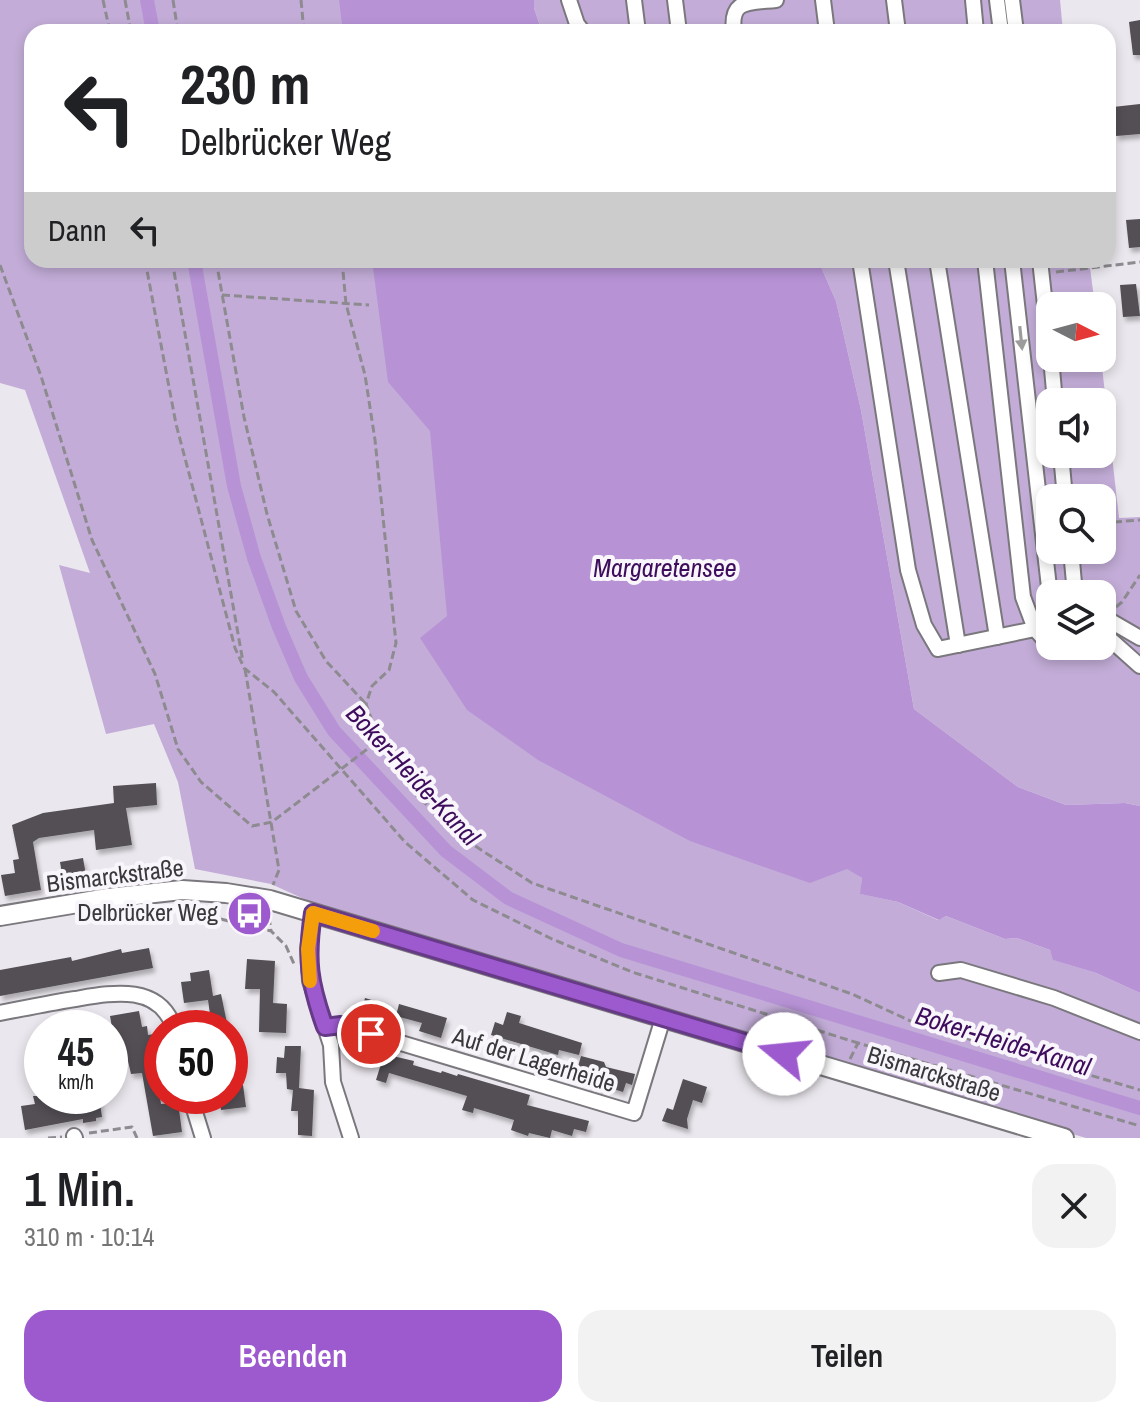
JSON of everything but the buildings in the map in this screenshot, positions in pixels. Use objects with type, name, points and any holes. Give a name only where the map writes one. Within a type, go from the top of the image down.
[{"type":"main road","name":"Bismarckstraße","points":[[0,916],[108,898],[182,890],[270,900],[1064,1138]]},
{"type":"street","points":[[569,0],[577,24]]},
{"type":"street","points":[[634,0],[637,24]]},
{"type":"street","points":[[675,0],[678,24]]},
{"type":"street","points":[[733,24],[732,14],[741,4],[776,0]]},
{"type":"street","points":[[823,0],[826,24]]},
{"type":"street","points":[[894,0],[897,24]]},
{"type":"street","points":[[973,0],[975,24]]},
{"type":"street","points":[[997,0],[1000,24]]},
{"type":"street","points":[[1012,0],[1015,24]]},
{"type":"street","points":[[861,268],[915,599],[924,625],[938,649],[1034,626]]},
{"type":"street","points":[[897,268],[958,645]]},
{"type":"street","points":[[938,268],[997,637]]},
{"type":"street","points":[[986,268],[1023,597],[1036,629]]},
{"type":"street","points":[[1013,268],[1048,580]]},
{"type":"street","points":[[1041,268],[1044,292]]},
{"type":"street","points":[[1116,624],[1140,638]]},
{"type":"street","points":[[1116,645],[1140,666]]},
{"type":"street","points":[[313,913],[308,949],[310,981],[331,1045],[333,1082],[351,1138]]},
{"type":"street","points":[[939,973],[961,970],[1054,998],[1140,1032]]},
{"type":"street","points":[[0,1013],[120,992],[147,997],[163,1010]]},
{"type":"street","name":"Auf der Lagerheide","points":[[325,1027],[341,1025],[634,1113],[663,1018]]},
{"type":"street","points":[[196,1114],[203,1138]]},
{"type":"path","points":[[103,0],[108,24]]},
{"type":"path","points":[[125,0],[130,24]]},
{"type":"path","points":[[173,0],[177,24]]},
{"type":"path","points":[[301,0],[303,24]]},
{"type":"path","points":[[1116,263],[1140,262]]},
{"type":"path","points":[[0,265],[41,376],[92,540],[155,674],[178,749],[201,782],[252,826],[272,822],[379,740]]},
{"type":"path","points":[[147,268],[166,359],[170,394],[195,500],[235,648],[244,668],[274,692],[405,842],[473,900],[552,939],[632,972],[1140,1126]]},
{"type":"path","points":[[173,268],[272,822],[279,870],[270,900]]},
{"type":"path","points":[[217,268],[244,417],[267,514],[296,611],[326,661],[366,704],[379,740],[417,796],[469,842],[532,883],[852,994],[915,1023],[1140,1090]]},
{"type":"path","points":[[343,268],[346,304],[365,375],[371,414],[396,643],[389,670],[372,686],[366,704]]},
{"type":"path","points":[[222,295],[369,305]]},
{"type":"path","points":[[1116,522],[1140,520]]},
{"type":"path","points":[[1116,606],[1140,575]]},
{"type":"path","points":[[168,908],[180,908],[271,931],[286,946],[300,976],[310,981]]},
{"type":"path","points":[[844,1072],[858,1043]]},
{"type":"path","points":[[48,1138],[75,1137],[132,1127],[137,1138]]},
{"type":"shaded area","points":[[0,0],[414,0],[417,24],[24,24],[24,268],[455,268],[847,868],[862,878],[861,894],[898,902],[938,920],[946,916],[1005,939],[1017,938],[1050,950],[1054,960],[1096,973],[1140,993],[1140,1138],[1086,1138],[326,909],[271,884],[195,869],[178,782],[154,724],[106,734],[59,565],[90,573],[25,390],[0,383]]},
{"type":"shaded area","points":[[534,0],[1060,0],[1062,24],[539,24]]},
{"type":"shaded area","points":[[822,268],[1090,268],[1093,292],[1036,292],[1036,372],[1103,372],[1104,388],[1036,388],[1036,468],[1113,468],[1115,484],[1036,484],[1036,564],[1116,564],[1116,491],[1119,518],[1140,517],[1140,806],[1125,803],[1066,805],[1018,787],[914,709],[861,410],[836,301]]},
{"type":"water","points":[[339,0],[534,0],[539,24],[342,24]]},
{"type":"water","name":"Margaretensee","points":[[373,268],[822,268],[836,301],[861,410],[914,709],[1018,787],[1066,805],[1125,803],[1140,806],[1140,993],[1096,973],[1053,960],[1050,950],[1017,938],[1005,939],[946,916],[939,920],[898,902],[860,894],[862,878],[847,869],[810,883],[690,841],[538,760],[467,710],[420,638],[447,616],[430,431],[388,382]]},
{"type":"waterway","name":"Boker-Heide-Kanal","points":[[147,0],[152,24]]},
{"type":"waterway","name":"Boker-Heide-Kanal","points":[[195,268],[234,486],[254,558],[279,627],[301,678],[334,731],[446,851],[508,898],[621,950],[1140,1108]]},
{"type":"slow traffic","points":[[310,981],[308,949],[313,913],[373,931]]},
{"type":"place","name":"Delbrücker Weg","points":[[249,913]]},
{"type":"route","points":[[371,1034],[341,1025],[325,1027],[310,981],[308,949],[313,913],[784,1054]]}]
